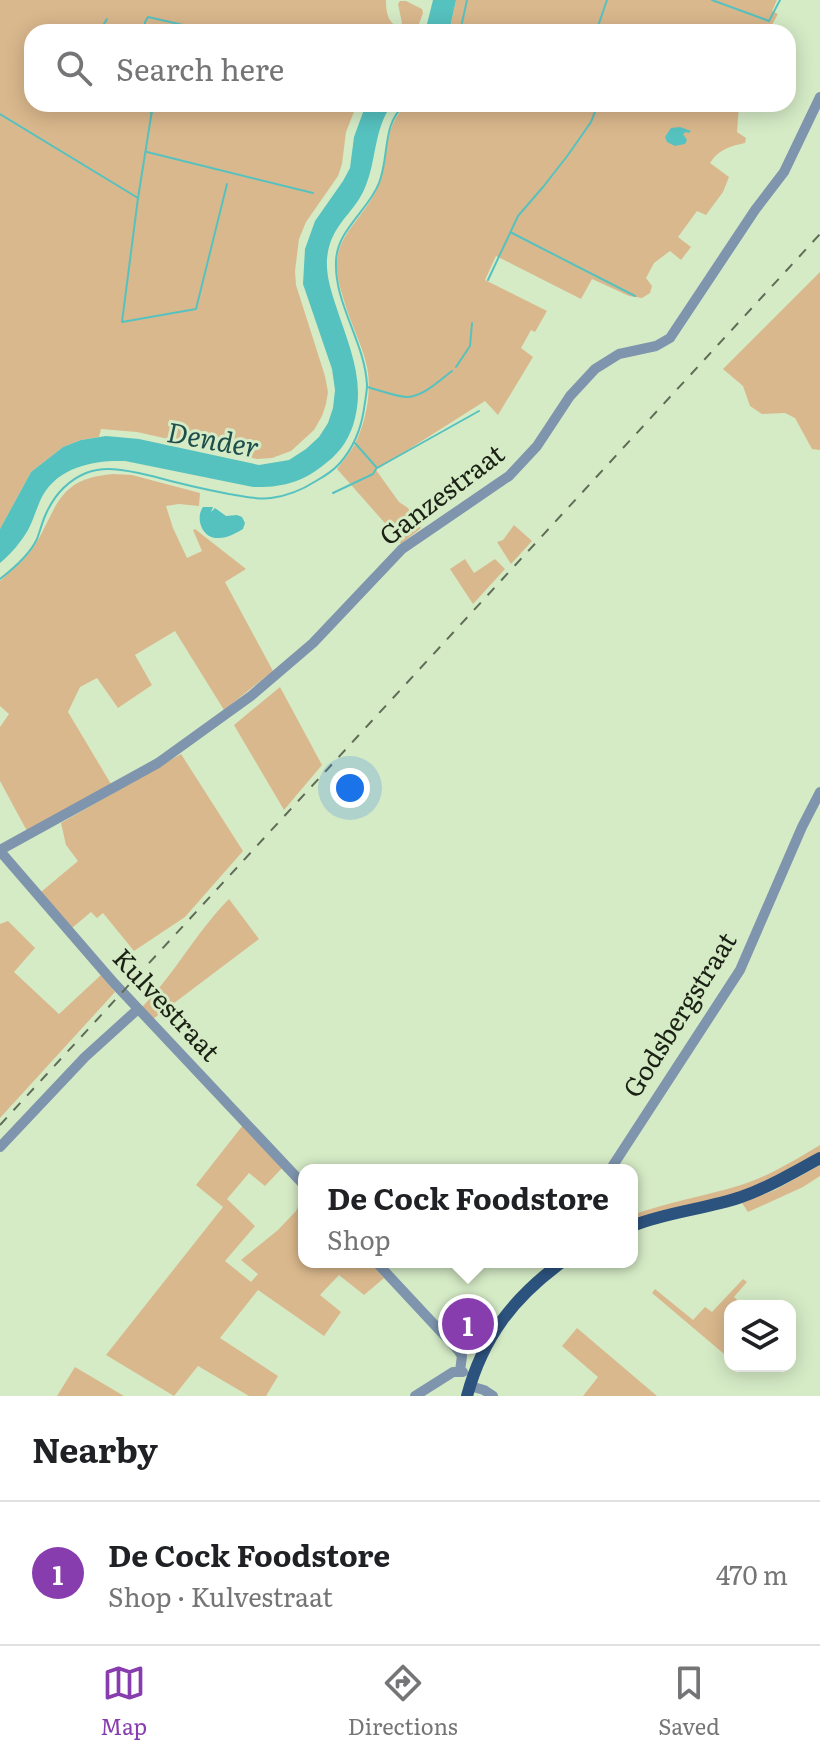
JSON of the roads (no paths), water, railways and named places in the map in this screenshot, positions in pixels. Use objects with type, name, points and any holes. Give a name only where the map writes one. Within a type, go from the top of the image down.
[{"type":"main road","points":[[638,1224],[740,1197],[820,1158]]},
{"type":"main road","points":[[467,1382],[494,1331],[512,1307],[554,1268]]},
{"type":"street","name":"Ganzestraat","points":[[0,851],[158,763],[222,719],[313,643],[402,549],[509,476],[531,453],[570,396],[595,369],[619,354],[656,346],[670,338],[784,172],[820,97]]},
{"type":"street","name":"Godsbergstraat","points":[[614,1164],[740,970],[820,792]]},
{"type":"street","name":"Kulvestraat","points":[[0,851],[138,1009],[298,1179]]},
{"type":"street","points":[[0,1147],[85,1057],[138,1009]]},
{"type":"street","points":[[382,1268],[458,1350],[467,1382]]},
{"type":"street","points":[[415,1396],[453,1372],[493,1396]]},
{"type":"water","points":[[433,0],[456,0],[451,24],[427,24]]},
{"type":"water","points":[[363,112],[387,112],[381,124],[364,190],[332,238],[327,259],[329,283],[357,375],[358,404],[353,425],[341,449],[318,470],[301,479],[263,487],[125,461],[79,467],[50,485],[25,534],[0,563],[0,529],[31,472],[63,447],[106,436],[139,439],[259,465],[289,460],[319,437],[328,423],[335,390],[332,369],[303,284],[305,249],[315,221],[350,168],[354,137]]},
{"type":"water","points":[[671,128],[691,131],[683,134],[687,140],[685,144],[675,146],[667,142],[665,137]]},
{"type":"water","points":[[203,507],[213,507],[211,512],[215,508],[226,516],[242,517],[245,523],[243,529],[224,538],[207,535],[200,522]]},
{"type":"waterway","points":[[462,24],[467,0]]},
{"type":"waterway","points":[[599,24],[607,0]]},
{"type":"waterway","points":[[712,0],[769,21],[780,0]]},
{"type":"waterway","points":[[145,24],[148,17],[179,24]]},
{"type":"waterway","points":[[104,24],[107,19]]},
{"type":"waterway","points":[[0,114],[138,198],[152,112]]},
{"type":"waterway","points":[[0,579],[34,545],[56,496],[86,473],[102,469],[127,471],[219,492],[265,498],[300,490],[340,463],[359,431],[367,385],[361,354],[344,308],[336,261],[347,230],[379,183],[389,131],[398,112]]},
{"type":"waterway","points":[[488,280],[518,216],[568,155],[595,112]]},
{"type":"waterway","points":[[147,152],[313,193]]},
{"type":"waterway","points":[[138,198],[122,322],[196,309],[227,184]]},
{"type":"waterway","points":[[512,233],[635,296]]},
{"type":"waterway","points":[[456,367],[470,346],[472,323]]},
{"type":"waterway","points":[[367,387],[412,396],[431,387],[452,371]]},
{"type":"waterway","points":[[355,443],[377,468],[479,411]]},
{"type":"waterway","points":[[333,493],[373,474],[376,469]]},
{"type":"railway","points":[[0,1125],[820,234]]},
{"type":"place","name":"De Cock Foodstore","points":[[468,1324]]},
{"type":"water label","name":"Dender","points":[[213,440]]}]
